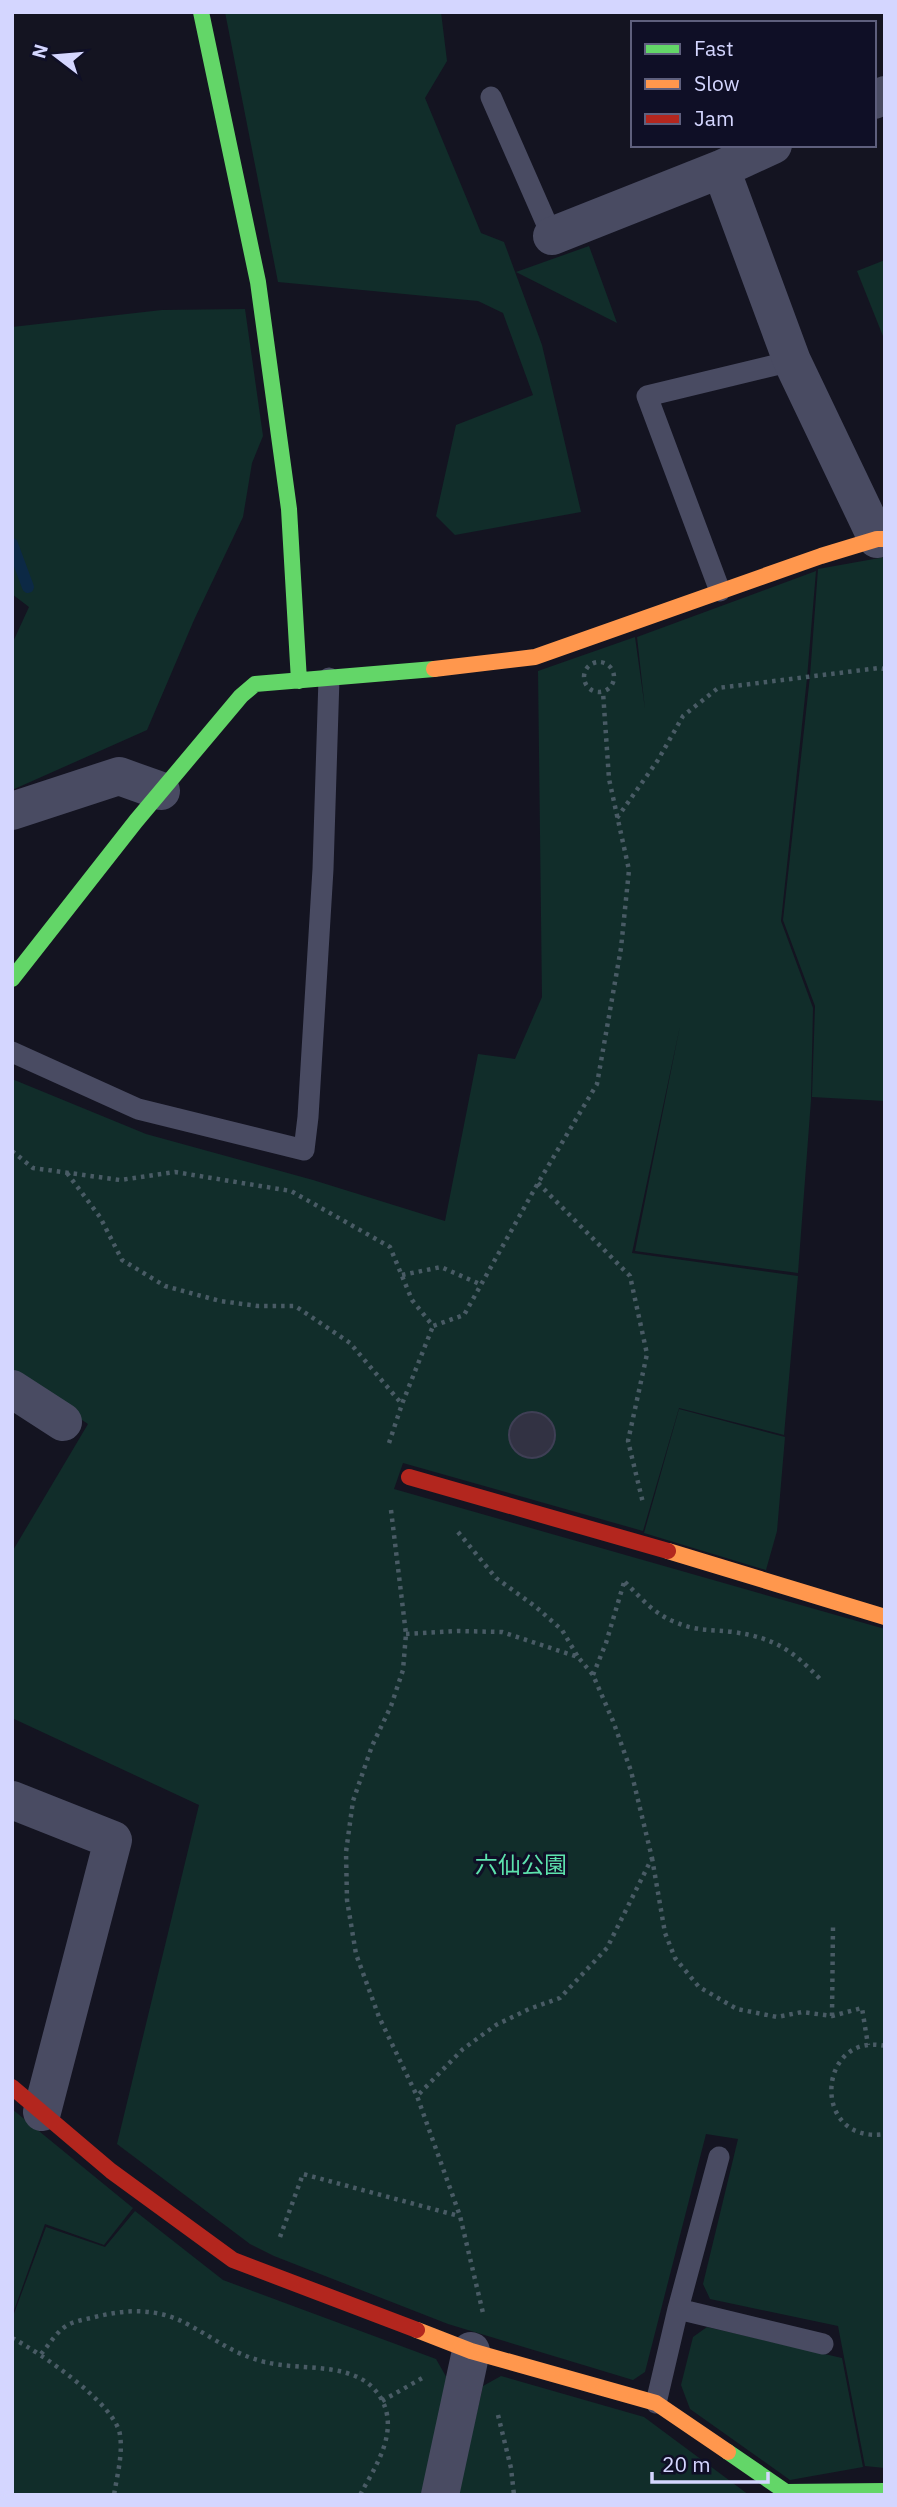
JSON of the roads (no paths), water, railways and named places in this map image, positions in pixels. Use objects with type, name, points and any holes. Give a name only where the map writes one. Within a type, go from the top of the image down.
[{"type":"street","points":[[201,12],[258,282],[289,509],[299,681]]},
{"type":"street","points":[[552,236],[721,169],[769,147]]},
{"type":"street","points":[[12,979],[161,790],[241,695],[255,684],[402,673],[535,657],[821,556],[881,539],[792,361],[721,169]]},
{"type":"street","points":[[12,811],[119,776],[161,790]]},
{"type":"street","points":[[12,1389],[63,1422]]},
{"type":"street","points":[[409,1478],[637,1542],[885,1617]]},
{"type":"street","points":[[12,1800],[113,1840],[42,2112]]},
{"type":"street","points":[[12,2087],[111,2171],[233,2260],[478,2353],[656,2403],[786,2493],[885,2491]]},
{"type":"street","points":[[440,2495],[478,2353]]},
{"type":"lane","points":[[492,97],[552,236]]},
{"type":"lane","points":[[720,591],[647,396],[792,361]]},
{"type":"lane","points":[[12,1052],[138,1108],[303,1150],[308,1117],[323,869],[329,678]]},
{"type":"lane","points":[[656,2403],[719,2157]]},
{"type":"lane","points":[[678,2309],[823,2344]]},
{"type":"waterway","points":[[12,544],[28,587]]},
{"type":"park label","name":"六仙公園","points":[[521,1865]]}]
